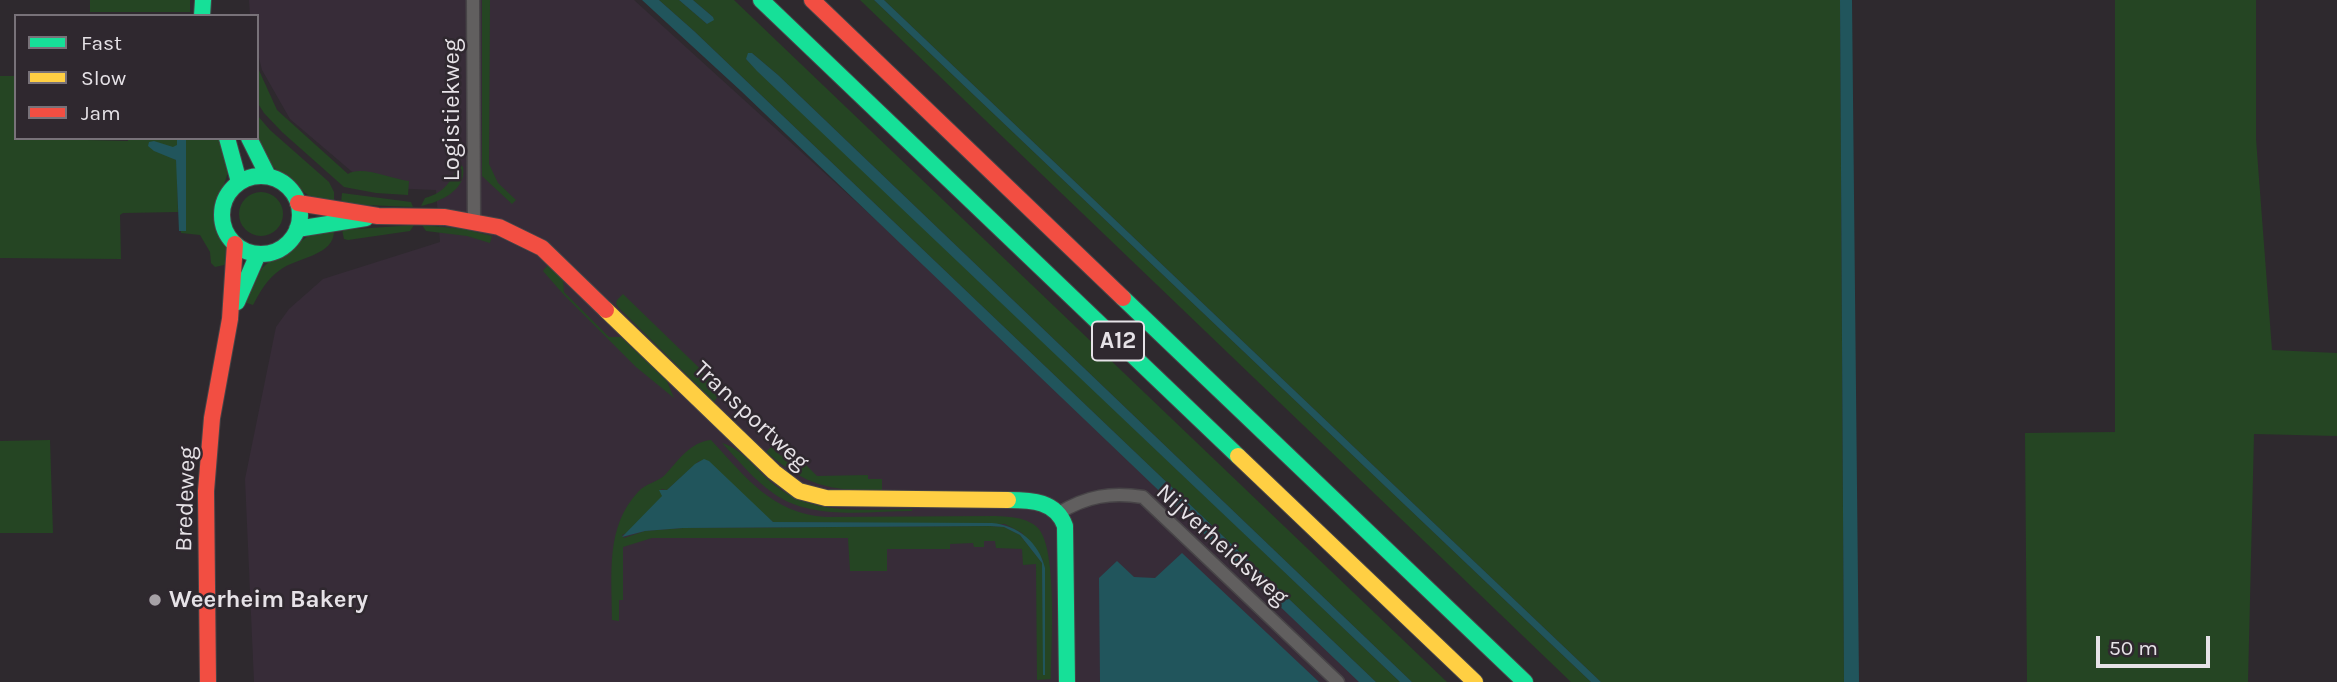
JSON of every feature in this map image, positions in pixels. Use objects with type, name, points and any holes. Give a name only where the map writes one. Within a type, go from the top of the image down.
[{"type":"main road","name":"A12","points":[[761,0],[1475,682]]},
{"type":"main road","name":"A12","points":[[812,0],[1525,682]]},
{"type":"main road","points":[[228,140],[239,182]]},
{"type":"main road","points":[[250,140],[268,176]]},
{"type":"main road","points":[[253,176],[268,176],[287,185],[298,203],[300,216],[298,229],[282,248],[258,254],[235,244],[225,229],[222,212],[227,195],[239,182],[253,176]]},
{"type":"main road","name":"Transportweg","points":[[298,203],[378,216],[427,216],[474,221],[499,227],[542,248],[774,472],[799,491],[826,498],[1030,500],[1045,503],[1059,513]]},
{"type":"main road","name":"Transportweg","points":[[298,229],[378,216]]},
{"type":"main road","name":"Bredeweg","points":[[208,682],[206,491],[212,418],[230,319],[235,244]]},
{"type":"main road","name":"Bredeweg","points":[[230,319],[258,254]]},
{"type":"main road","points":[[1059,513],[1065,521],[1067,534],[1067,682]]},
{"type":"street","name":"Logistiekweg","points":[[473,0],[474,221]]},
{"type":"street","name":"Nijverheidsweg","points":[[1059,513],[1083,499],[1126,495],[1143,497],[1338,682]]},
{"type":"shaded area","points":[[249,0],[634,0],[1147,466],[1374,682],[254,682],[245,479],[276,327],[289,309],[323,279],[440,242],[436,190],[390,188],[357,176],[290,119],[262,70],[259,58],[259,14],[250,14]]},
{"type":"green space","points":[[90,0],[190,0],[190,12],[90,12]]},
{"type":"green space","points":[[482,0],[490,0],[489,164],[498,183],[516,200],[512,204],[482,176]]},
{"type":"green space","points":[[659,0],[679,0],[707,24],[713,17],[693,0],[734,0],[1447,682],[1412,682],[778,75],[752,53],[746,59],[1400,682],[1376,682]]},
{"type":"green space","points":[[860,0],[874,0],[1591,682],[1571,682]]},
{"type":"green space","points":[[884,0],[1840,0],[1844,682],[1601,682]]},
{"type":"green space","points":[[2115,0],[2256,0],[2256,139],[2272,350],[2337,353],[2337,436],[2254,434],[2248,682],[2027,682],[2025,433],[2115,432]]},
{"type":"green space","points":[[259,70],[277,110],[348,174],[361,171],[409,181],[408,195],[344,187],[264,113],[259,105]]},
{"type":"green space","points":[[0,76],[14,76],[14,140],[177,140],[177,146],[164,153],[176,160],[178,212],[120,215],[121,259],[0,258]]},
{"type":"green space","points":[[259,117],[329,182],[334,192],[334,203],[309,196],[272,166],[258,140]]},
{"type":"green space","points":[[186,140],[222,140],[228,172],[215,213],[218,229],[226,245],[228,261],[215,267],[200,235],[181,233],[186,230]]},
{"type":"green space","points":[[459,163],[463,167],[463,175],[451,194],[421,206],[425,198],[446,185]]},
{"type":"green space","points":[[261,192],[270,193],[277,198],[282,205],[282,223],[277,230],[270,235],[261,236],[252,235],[245,230],[240,223],[239,214],[240,205],[245,198],[252,193]]},
{"type":"green space","points":[[342,193],[411,202],[413,207],[341,204]]},
{"type":"green space","points":[[414,225],[410,231],[348,240],[344,239],[342,230]]},
{"type":"green space","points":[[422,225],[464,229],[492,236],[490,243],[467,236],[426,231]]},
{"type":"green space","points":[[334,230],[333,239],[322,251],[275,274],[253,305],[244,302],[262,268],[270,261],[308,236]]},
{"type":"green space","points":[[548,265],[563,279],[564,292],[609,337],[621,337],[667,381],[674,398],[636,367],[564,295],[543,271]]},
{"type":"green space","points":[[623,294],[722,390],[714,402],[619,308],[617,300]]},
{"type":"green space","points":[[50,440],[53,533],[0,533],[0,441]]},
{"type":"green space","points":[[711,440],[748,479],[775,501],[807,514],[826,517],[996,516],[1018,518],[1034,524],[1044,539],[1051,577],[1051,679],[1037,680],[1036,564],[1023,565],[1022,549],[996,548],[995,541],[984,541],[984,547],[974,547],[973,543],[950,544],[950,549],[887,549],[887,571],[850,571],[848,538],[652,538],[623,547],[623,600],[619,600],[619,621],[612,620],[615,536],[627,506],[641,489],[662,478],[685,453]],"holes":[[[699,461],[773,522],[1005,524],[1022,533],[1043,560],[1044,675],[1042,563],[1020,535],[1004,527],[683,528],[645,531],[624,538],[622,535],[629,532],[663,496],[661,489],[667,490]]]},
{"type":"green space","points":[[722,443],[743,455],[772,483],[804,501],[839,509],[912,511],[822,511],[788,502],[759,482]]},
{"type":"green space","points":[[771,447],[781,456],[789,448],[817,476],[868,475],[868,479],[882,479],[882,491],[833,487],[807,479],[794,473],[766,452]]},
{"type":"water","points":[[642,0],[659,0],[694,31],[1376,682],[1359,682],[741,91]]},
{"type":"water","points":[[679,0],[693,0],[714,20],[707,24]]},
{"type":"water","points":[[874,0],[884,0],[1601,682],[1591,682]]},
{"type":"water","points":[[1840,0],[1852,0],[1859,682],[1844,682]]},
{"type":"water","points":[[748,53],[752,53],[778,75],[1412,682],[1400,682],[757,71],[746,59]]},
{"type":"water","points":[[177,140],[186,140],[186,231],[179,231],[176,160],[148,146],[149,142],[154,141],[173,147],[177,145]]},
{"type":"water","points":[[704,459],[773,522],[992,523],[1010,527],[1026,536],[1038,550],[1045,568],[1045,675],[1042,563],[1020,535],[1004,527],[683,528],[645,531],[622,537],[662,496],[659,490],[667,490]]},
{"type":"water","points":[[1182,553],[1319,682],[1100,682],[1099,578],[1117,561],[1134,577],[1155,578]]},
{"type":"traffic: fast","points":[[202,14],[203,0]]},
{"type":"traffic: fast","points":[[761,0],[1238,456]]},
{"type":"traffic: fast","points":[[228,140],[239,182]]},
{"type":"traffic: fast","points":[[250,140],[268,176]]},
{"type":"traffic: fast","points":[[261,176],[276,179],[289,187],[297,200],[300,215],[297,230],[289,243],[276,251],[261,254],[246,251],[233,243],[225,230],[222,215],[225,200],[233,187],[246,179],[261,176]]},
{"type":"traffic: fast","points":[[297,229],[366,218]]},
{"type":"traffic: fast","points":[[237,302],[258,254]]},
{"type":"traffic: fast","points":[[1123,298],[1525,682]]},
{"type":"traffic: fast","points":[[1008,500],[1034,502],[1049,507],[1056,511],[1065,526],[1067,682]]},
{"type":"traffic: slow","points":[[606,310],[774,472],[799,491],[826,498],[1008,500]]},
{"type":"traffic: slow","points":[[1238,456],[1475,682]]},
{"type":"traffic: jam","points":[[812,0],[1123,298]]},
{"type":"traffic: jam","points":[[298,203],[378,216],[445,217],[499,227],[542,248],[606,310]]},
{"type":"traffic: jam","points":[[208,682],[206,491],[212,418],[230,319],[235,244]]},
{"type":"place","name":"Weerheim Bakery","points":[[155,600]]}]
